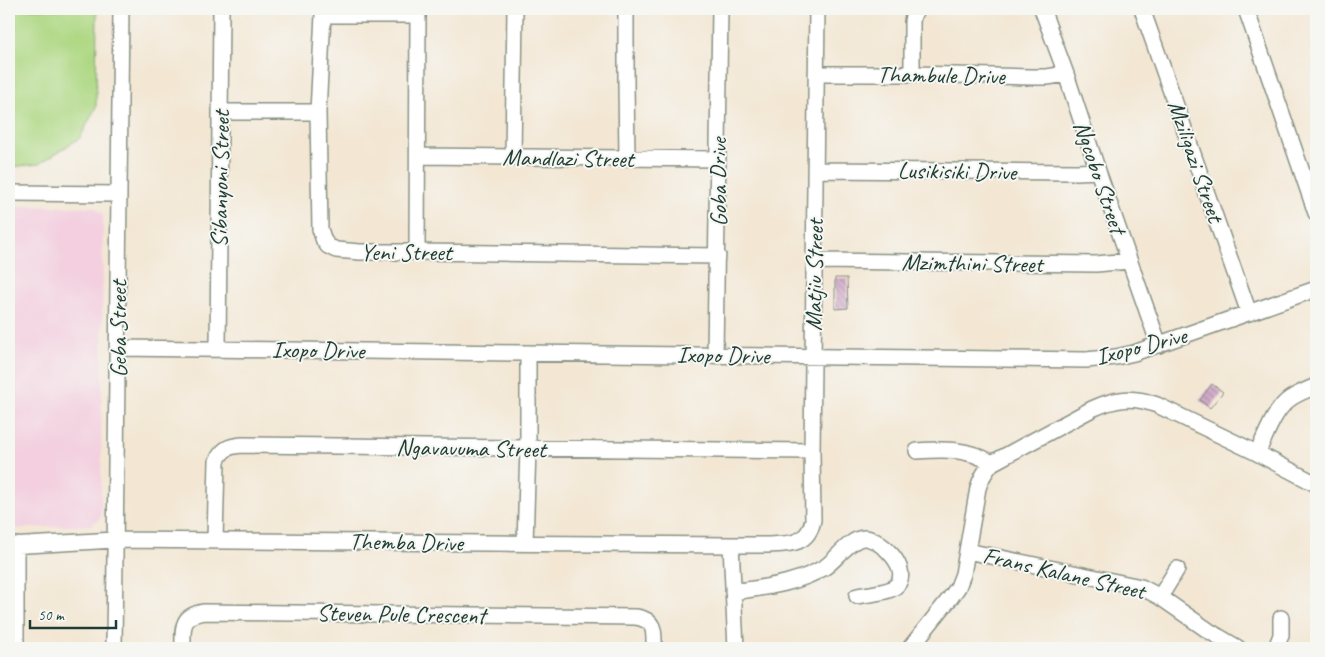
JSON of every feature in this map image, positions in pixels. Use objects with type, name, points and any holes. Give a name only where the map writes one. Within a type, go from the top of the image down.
[{"type":"street","name":"Geba Street","points":[[114,648],[121,9]]},
{"type":"street","name":"Sibanyoni Street","points":[[218,349],[221,9]]},
{"type":"street","points":[[513,157],[515,9]]},
{"type":"street","points":[[626,9],[627,158]]},
{"type":"street","name":"Goba Drive","points":[[716,355],[720,9]]},
{"type":"street","name":"Matjiu Street","points":[[803,539],[811,528],[813,520],[812,451],[817,9]]},
{"type":"street","points":[[912,74],[912,22],[913,15],[917,9]]},
{"type":"street","name":"Ngcobo Street","points":[[1042,9],[1159,345]]},
{"type":"street","name":"Mziligazi Street","points":[[1142,9],[1249,313]]},
{"type":"street","points":[[1246,9],[1316,213]]},
{"type":"street","name":"Yeni Street","points":[[418,12],[323,12],[318,112],[320,229],[328,246],[336,250],[360,252],[718,256]]},
{"type":"street","points":[[417,252],[418,12]]},
{"type":"street","name":"Thambule Drive","points":[[816,74],[1032,77],[1066,74]]},
{"type":"street","points":[[221,112],[318,112]]},
{"type":"street","name":"Mandlazi Street","points":[[418,156],[718,159]]},
{"type":"street","name":"Lusikisiki Drive","points":[[816,170],[1077,172],[1098,170]]},
{"type":"street","points":[[9,193],[118,194]]},
{"type":"street","name":"Mzimthini Street","points":[[815,261],[1096,264],[1129,261]]},
{"type":"street","name":"Ixopo Drive","points":[[118,348],[1086,360],[1116,357],[1159,345],[1316,289]]},
{"type":"street","points":[[525,543],[528,448],[528,352]]},
{"type":"street","points":[[1257,453],[1276,414],[1282,406],[1293,396],[1316,386]]},
{"type":"street","points":[[910,648],[958,586],[963,574],[968,550],[978,488],[984,473],[992,463],[1092,409],[1120,399],[1146,400],[1257,453],[1316,484]]},
{"type":"street","name":"Ngavavuma Street","points":[[215,540],[217,461],[219,454],[229,446],[812,451]]},
{"type":"street","points":[[917,450],[943,449],[963,451],[992,463]]},
{"type":"street","points":[[733,592],[795,581],[830,564],[850,544],[864,538],[884,548],[895,558],[901,578],[891,589],[857,596]]},
{"type":"street","name":"Themba Drive","points":[[12,546],[115,540],[731,545],[790,544],[803,539]]},
{"type":"street","points":[[731,545],[736,648]]},
{"type":"street","points":[[12,546],[16,648]]},
{"type":"street","name":"Frans Kalane Street","points":[[968,550],[1141,587],[1160,597],[1209,631],[1238,648]]},
{"type":"street","name":"Frans Kalane Street","points":[[1160,597],[1177,569]]},
{"type":"street","name":"Steven Pule Crescent","points":[[183,648],[183,628],[186,621],[194,614],[204,612],[636,617],[647,620],[653,626],[654,648]]},
{"type":"street","points":[[1276,648],[1281,635],[1281,618]]},
{"type":"shaded area","points":[[9,206],[94,207],[103,214],[101,517],[91,525],[9,529]]},
{"type":"green space","points":[[9,9],[97,9],[96,107],[80,138],[39,164],[9,167]]},
{"type":"building","points":[[835,278],[847,278],[848,308],[835,309]]},
{"type":"building","points":[[1212,384],[1223,392],[1210,408],[1200,400]]}]
